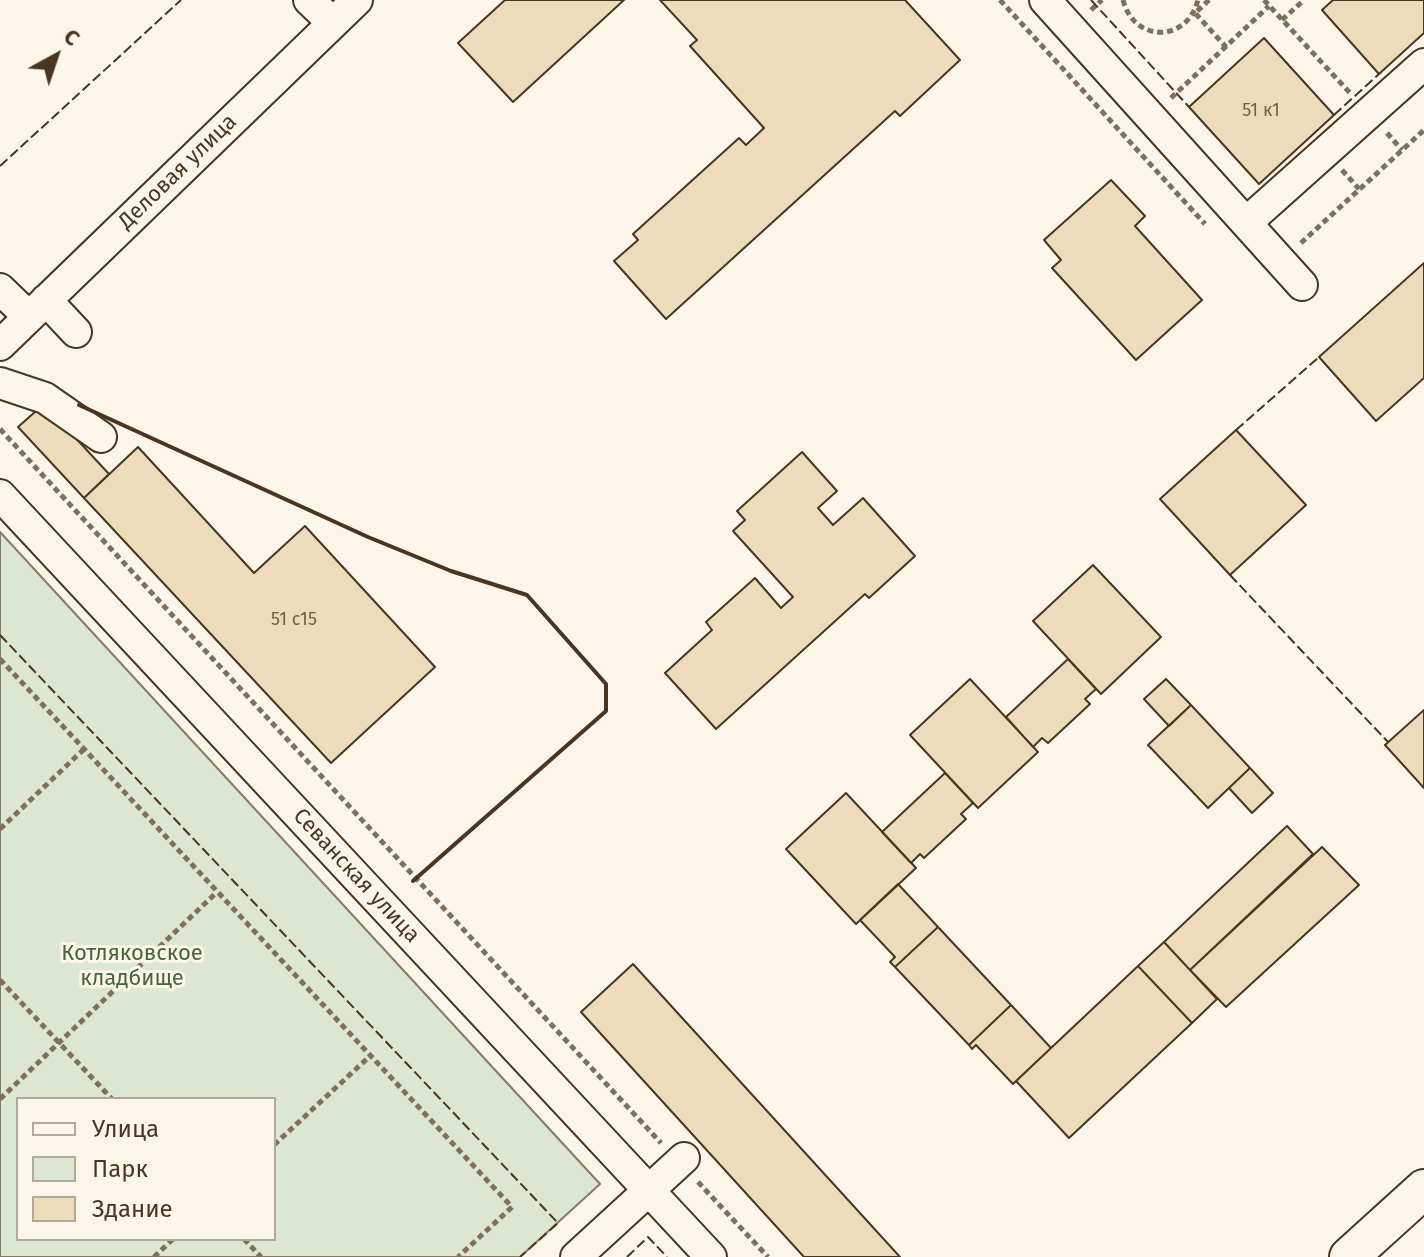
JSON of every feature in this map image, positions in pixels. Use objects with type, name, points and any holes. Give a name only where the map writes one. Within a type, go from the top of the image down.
[{"type":"main road","points":[[1349,1257],[1424,1189]]},
{"type":"street","points":[[309,0],[333,23]]},
{"type":"street","name":"Деловая улица","points":[[0,345],[357,0]]},
{"type":"street","points":[[1045,0],[1150,116],[1255,215],[1302,285]]},
{"type":"street","points":[[1255,215],[1424,64]]},
{"type":"street","points":[[0,289],[76,332]]},
{"type":"street","points":[[0,383],[45,398],[101,437]]},
{"type":"street","name":"Севанская улица","points":[[0,495],[711,1257]]},
{"type":"street","points":[[576,1257],[681,1160]]},
{"type":"path","points":[[1000,0],[1211,230]]},
{"type":"path","points":[[1123,0],[1132,21],[1153,33],[1178,30],[1209,0]]},
{"type":"path","points":[[1195,13],[1198,0]]},
{"type":"path","points":[[1264,0],[1402,150]]},
{"type":"path","points":[[1282,20],[1304,0]]},
{"type":"path","points":[[1150,116],[1269,6]]},
{"type":"path","points":[[1195,13],[1226,47]]},
{"type":"path","points":[[1255,215],[1298,245],[1424,130]]},
{"type":"path","points":[[0,429],[768,1257]]},
{"type":"path","points":[[0,659],[512,1207],[458,1257]]},
{"type":"path","points":[[0,829],[83,750]]},
{"type":"path","points":[[0,1099],[217,892]]},
{"type":"path","points":[[0,980],[110,1097]]},
{"type":"path","points":[[276,1143],[370,1056]]},
{"type":"path","points":[[154,1257],[171,1241]]},
{"type":"path","points":[[246,1241],[261,1257]]},
{"type":"green space","name":"Котляковское кладбище","points":[[0,532],[600,1184],[520,1257],[0,1257]]},
{"type":"building","points":[[505,0],[624,0],[513,102],[458,43]]},
{"type":"building","points":[[660,0],[905,0],[960,60],[900,116],[895,111],[666,319],[614,261],[638,240],[633,234],[739,138],[746,145],[764,128],[690,46],[697,40]]},
{"type":"building","points":[[1333,0],[1424,0],[1424,33],[1379,74],[1322,10]]},
{"type":"building","points":[[1264,38],[1334,115],[1259,184],[1189,107]]},
{"type":"building","points":[[1111,180],[1145,216],[1135,226],[1202,300],[1136,360],[1052,268],[1061,260],[1044,240]]},
{"type":"building","points":[[1424,263],[1424,378],[1376,421],[1319,357]]},
{"type":"building","points":[[44,404],[109,474],[84,498],[18,427]]},
{"type":"building","points":[[1236,430],[1306,505],[1230,575],[1160,499]]},
{"type":"building","points":[[138,447],[254,573],[305,526],[435,667],[331,763],[84,498]]},
{"type":"building","points":[[802,452],[837,491],[818,508],[833,525],[863,498],[915,556],[869,598],[865,594],[716,729],[665,673],[712,630],[706,622],[755,578],[781,608],[793,597],[733,531],[745,520],[737,511]]},
{"type":"building","points":[[1093,565],[1161,637],[1101,694],[1033,621]]},
{"type":"building","points":[[1068,659],[1096,689],[1085,699],[1090,704],[1048,743],[1042,738],[1033,747],[1006,717]]},
{"type":"building","points":[[970,679],[1038,752],[978,808],[910,735]]},
{"type":"building","points":[[1166,679],[1191,705],[1169,726],[1144,699]]},
{"type":"building","points":[[1191,705],[1250,768],[1208,808],[1148,745]]},
{"type":"building","points":[[1424,710],[1424,788],[1385,745]]},
{"type":"building","points":[[1250,768],[1273,793],[1252,813],[1229,788]]},
{"type":"building","points":[[945,773],[973,803],[961,814],[966,819],[924,858],[920,854],[911,863],[882,832]]},
{"type":"building","points":[[846,793],[916,868],[856,924],[786,849]]},
{"type":"building","points":[[1287,826],[1313,854],[1190,970],[1164,942]]},
{"type":"building","points":[[1322,847],[1359,885],[1226,1007],[1190,970]]},
{"type":"building","points":[[898,884],[938,927],[895,967],[890,962],[895,957],[860,920]]},
{"type":"building","points":[[938,927],[1011,1005],[969,1045],[895,967]]},
{"type":"building","points":[[1164,942],[1217,999],[1192,1023],[1138,966]]},
{"type":"building","points":[[633,964],[900,1257],[804,1257],[581,1012]]},
{"type":"building","points":[[1138,966],[1192,1023],[1069,1138],[1016,1081]]},
{"type":"building","points":[[1011,1005],[1051,1048],[1013,1084],[976,1045],[972,1049],[969,1045]]},
{"type":"fence","points":[[0,166],[181,0]]},
{"type":"fence","points":[[1091,0],[1189,107]]},
{"type":"fence","points":[[1334,115],[1379,74]]},
{"type":"fence","points":[[1236,430],[1319,357]]},
{"type":"fence","points":[[1230,575],[1388,742]]},
{"type":"fence","points":[[0,635],[558,1223],[520,1257]]},
{"type":"fence","points":[[627,1257],[648,1237],[667,1257]]},
{"type":"wall","points":[[79,405],[368,537],[451,571],[527,595],[606,684],[606,711],[413,881]]}]
